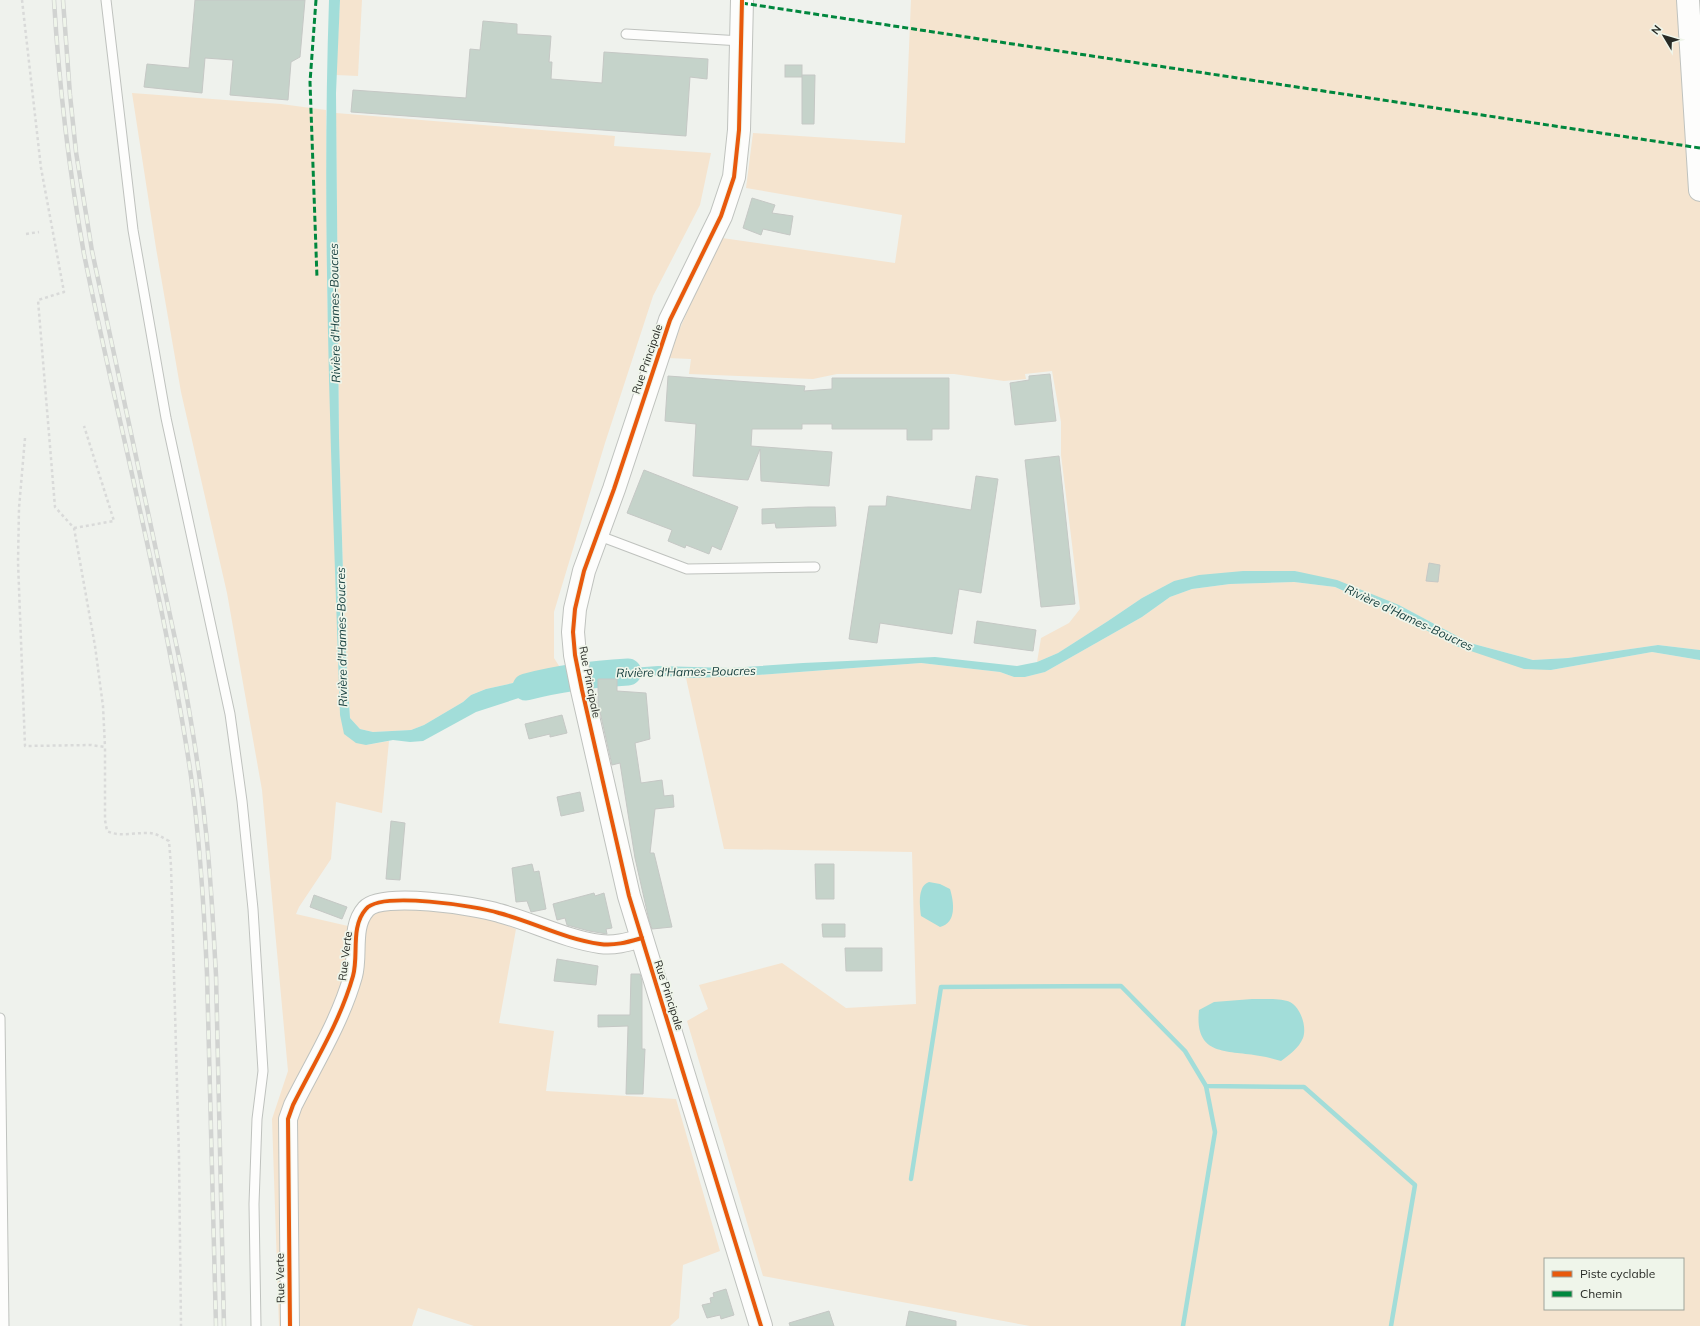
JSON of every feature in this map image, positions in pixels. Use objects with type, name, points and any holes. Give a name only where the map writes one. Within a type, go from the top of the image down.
[{"type":"street","name":"Rue Principale","points":[[742,0],[738,149],[730,193],[717,226],[670,320],[623,464],[584,571],[575,608],[573,632],[575,656],[582,690],[629,896],[761,1326]]},
{"type":"street","points":[[1688,0],[1700,190]]},
{"type":"street","name":"Rue Verte","points":[[290,1326],[288,1119],[293,1105],[347,995],[354,972],[358,924],[361,915],[366,908],[373,903],[394,899],[452,904],[499,913],[569,937],[599,944],[621,944],[642,938]]},
{"type":"lane","points":[[106,0],[133,230],[166,418],[230,714],[242,801],[253,909],[264,1071],[256,1134],[254,1204],[256,1326]]},
{"type":"lane","points":[[626,34],[741,41]]},
{"type":"lane","points":[[597,535],[687,569],[815,568]]},
{"type":"lane","points":[[0,1018],[4,1326]]},
{"type":"path","points":[[22,0],[29,74],[41,168],[64,292],[38,300],[55,507],[74,528],[95,646],[103,706],[105,747],[105,820],[107,831],[114,834],[157,834],[169,841],[172,873],[179,1157],[181,1326]]},
{"type":"path","points":[[26,234],[39,232]]},
{"type":"path","points":[[74,528],[114,521],[84,426]]},
{"type":"path","points":[[25,438],[18,508],[18,562],[25,746],[91,745],[105,747]]},
{"type":"shaded area","points":[[340,0],[362,0],[358,76],[336,75]]},
{"type":"shaded area","points":[[911,0],[1700,0],[1700,650],[1658,645],[1568,658],[1533,660],[1470,643],[1399,605],[1295,571],[1174,581],[1142,598],[1058,653],[1037,662],[1041,638],[1069,623],[1080,609],[1061,455],[1061,422],[1052,371],[1025,374],[1026,379],[1004,381],[954,374],[837,374],[813,379],[689,374],[691,359],[667,358],[694,296],[722,238],[895,263],[902,215],[746,188],[753,133],[905,143]]},
{"type":"shaded area","points":[[132,93],[281,104],[326,110],[327,289],[340,715],[366,745],[389,741],[382,813],[336,802],[331,859],[299,907],[296,914],[348,926],[382,906],[480,914],[516,929],[499,1023],[554,1031],[546,1091],[676,1099],[720,1251],[683,1265],[679,1318],[670,1326],[474,1326],[418,1308],[412,1326],[279,1326],[272,1119],[288,1071],[262,790],[227,593],[181,392],[156,248]]},
{"type":"shaded area","points":[[336,113],[615,136],[614,146],[711,153],[700,205],[653,296],[605,443],[554,612],[554,658],[561,669],[530,676],[513,683],[486,689],[471,695],[463,702],[424,725],[411,730],[373,732],[360,729],[350,718],[345,639],[339,437]]},
{"type":"shaded area","points":[[1294,582],[1335,587],[1394,613],[1456,646],[1551,670],[1652,652],[1700,660],[1700,1326],[1030,1326],[763,1276],[687,1021],[708,1009],[699,985],[782,963],[846,1008],[916,1004],[912,852],[724,849],[686,678],[745,676],[921,663],[1000,672],[1014,677],[1025,677],[1045,672],[1142,617],[1170,597],[1192,589],[1230,584]]},
{"type":"water","points":[[329,0],[340,0],[336,93],[339,437],[345,639],[350,718],[360,729],[373,732],[411,730],[424,725],[463,702],[471,695],[486,689],[513,683],[530,676],[561,669],[562,684],[476,712],[423,741],[410,742],[393,740],[366,745],[356,743],[344,734],[340,715],[328,358],[326,179]]},
{"type":"water","points":[[1243,571],[1295,571],[1337,580],[1399,605],[1470,643],[1533,660],[1568,658],[1658,645],[1700,650],[1700,660],[1652,652],[1551,670],[1524,669],[1456,646],[1394,613],[1335,587],[1294,582],[1230,584],[1192,589],[1170,597],[1142,617],[1045,672],[1025,677],[1014,677],[1000,672],[921,663],[745,676],[692,678],[651,675],[615,675],[591,680],[591,671],[658,666],[730,668],[935,657],[1017,666],[1037,662],[1058,653],[1142,598],[1174,581],[1199,575]]},
{"type":"water","points":[[929,882],[940,884],[950,889],[953,906],[952,917],[945,925],[940,927],[921,916],[921,892],[925,884]]},
{"type":"water","points":[[1271,999],[1290,1002],[1300,1013],[1304,1023],[1303,1038],[1296,1048],[1281,1061],[1215,1048],[1207,1044],[1202,1036],[1199,1025],[1199,1010],[1214,1002]]},
{"type":"building","points":[[195,0],[305,0],[300,57],[291,62],[288,100],[230,95],[233,60],[205,58],[202,93],[144,87],[147,64],[189,68]]},
{"type":"building","points":[[483,21],[517,24],[517,34],[551,36],[549,62],[552,62],[551,79],[602,83],[604,52],[708,59],[707,79],[690,77],[686,136],[351,112],[353,90],[466,98],[470,49],[480,50]]},
{"type":"building","points":[[785,65],[802,65],[802,77],[785,77]]},
{"type":"building","points":[[802,75],[815,75],[814,124],[802,124]]},
{"type":"building","points":[[752,198],[775,205],[772,213],[793,216],[790,235],[763,229],[761,235],[743,228]]},
{"type":"building","points":[[1050,374],[1056,421],[1015,425],[1010,383],[1029,380],[1029,376]]},
{"type":"building","points":[[668,376],[805,386],[804,391],[832,389],[832,378],[949,378],[949,429],[932,429],[932,440],[907,440],[907,429],[832,429],[832,424],[802,424],[802,429],[752,429],[751,446],[832,452],[829,486],[761,481],[760,449],[748,480],[693,476],[696,424],[665,421]]},
{"type":"building","points":[[1059,456],[1075,604],[1041,607],[1025,460]]},
{"type":"building","points":[[644,470],[738,507],[721,550],[712,546],[709,554],[686,545],[685,548],[668,541],[672,530],[627,513]]},
{"type":"building","points":[[976,476],[998,479],[981,593],[959,589],[952,634],[880,623],[877,643],[849,639],[869,506],[886,506],[887,496],[971,510]]},
{"type":"building","points":[[835,507],[836,526],[776,528],[775,523],[762,524],[762,509]]},
{"type":"building","points":[[1429,563],[1440,565],[1438,582],[1426,581]]},
{"type":"building","points":[[977,621],[1036,630],[1033,651],[974,643]]},
{"type":"building","points":[[598,679],[617,679],[617,691],[646,693],[650,739],[635,743],[641,783],[662,780],[664,796],[673,795],[674,807],[655,809],[650,853],[654,853],[672,927],[652,929],[649,920],[635,858],[620,763],[612,765],[598,703]]},
{"type":"building","points":[[562,715],[567,733],[550,737],[550,734],[529,739],[525,724]]},
{"type":"building","points":[[580,792],[584,811],[561,816],[557,797]]},
{"type":"building","points":[[391,821],[405,823],[400,880],[386,879]]},
{"type":"building","points":[[532,864],[534,872],[539,871],[546,909],[531,912],[527,901],[516,902],[512,868]]},
{"type":"building","points":[[815,864],[834,864],[834,899],[816,899]]},
{"type":"building","points":[[594,893],[595,896],[604,893],[612,928],[606,929],[607,934],[567,925],[565,918],[557,920],[553,904]]},
{"type":"building","points":[[314,895],[347,907],[342,919],[310,907]]},
{"type":"building","points":[[822,924],[845,924],[845,937],[823,937]]},
{"type":"building","points":[[845,948],[882,948],[882,971],[846,971]]},
{"type":"building","points":[[557,959],[598,966],[596,985],[554,981]]},
{"type":"building","points":[[631,974],[640,974],[642,981],[642,1049],[645,1049],[643,1094],[626,1094],[628,1026],[598,1027],[598,1015],[630,1015]]},
{"type":"building","points":[[726,1289],[734,1315],[721,1319],[720,1315],[707,1318],[702,1305],[711,1303],[710,1298],[714,1297],[713,1293]]},
{"type":"building","points":[[829,1311],[834,1326],[790,1326],[789,1323]]},
{"type":"building","points":[[909,1311],[956,1321],[956,1326],[906,1326]]},
{"type":"waterway","name":"Rivière d'Hames-Boucres","points":[[526,687],[577,677],[628,672]]},
{"type":"waterway","points":[[911,1179],[941,987],[1121,986],[1185,1051],[1206,1086],[1304,1087],[1415,1185],[1391,1326]]},
{"type":"waterway","points":[[1183,1326],[1215,1132],[1206,1086]]},
{"type":"railway","points":[[54,0],[65,127],[84,254],[155,580],[180,710],[194,800],[201,874],[207,974],[216,1326]]},
{"type":"railway","points":[[63,0],[76,152],[92,251],[183,676],[196,750],[203,805],[210,880],[216,975],[224,1326]]},
{"type":"marked path","points":[[316,0],[310,82],[317,278]]},
{"type":"marked path","points":[[742,3],[1700,148]]},
{"type":"cycle path","points":[[742,0],[739,130],[734,177],[721,216],[670,320],[614,489],[584,571],[575,609],[573,632],[575,655],[582,690],[629,896],[761,1326]]},
{"type":"cycle path","points":[[290,1326],[288,1119],[293,1105],[334,1026],[348,993],[355,968],[356,933],[361,916],[366,909],[375,904],[390,901],[451,904],[487,910],[587,942],[616,944],[642,938]]}]
